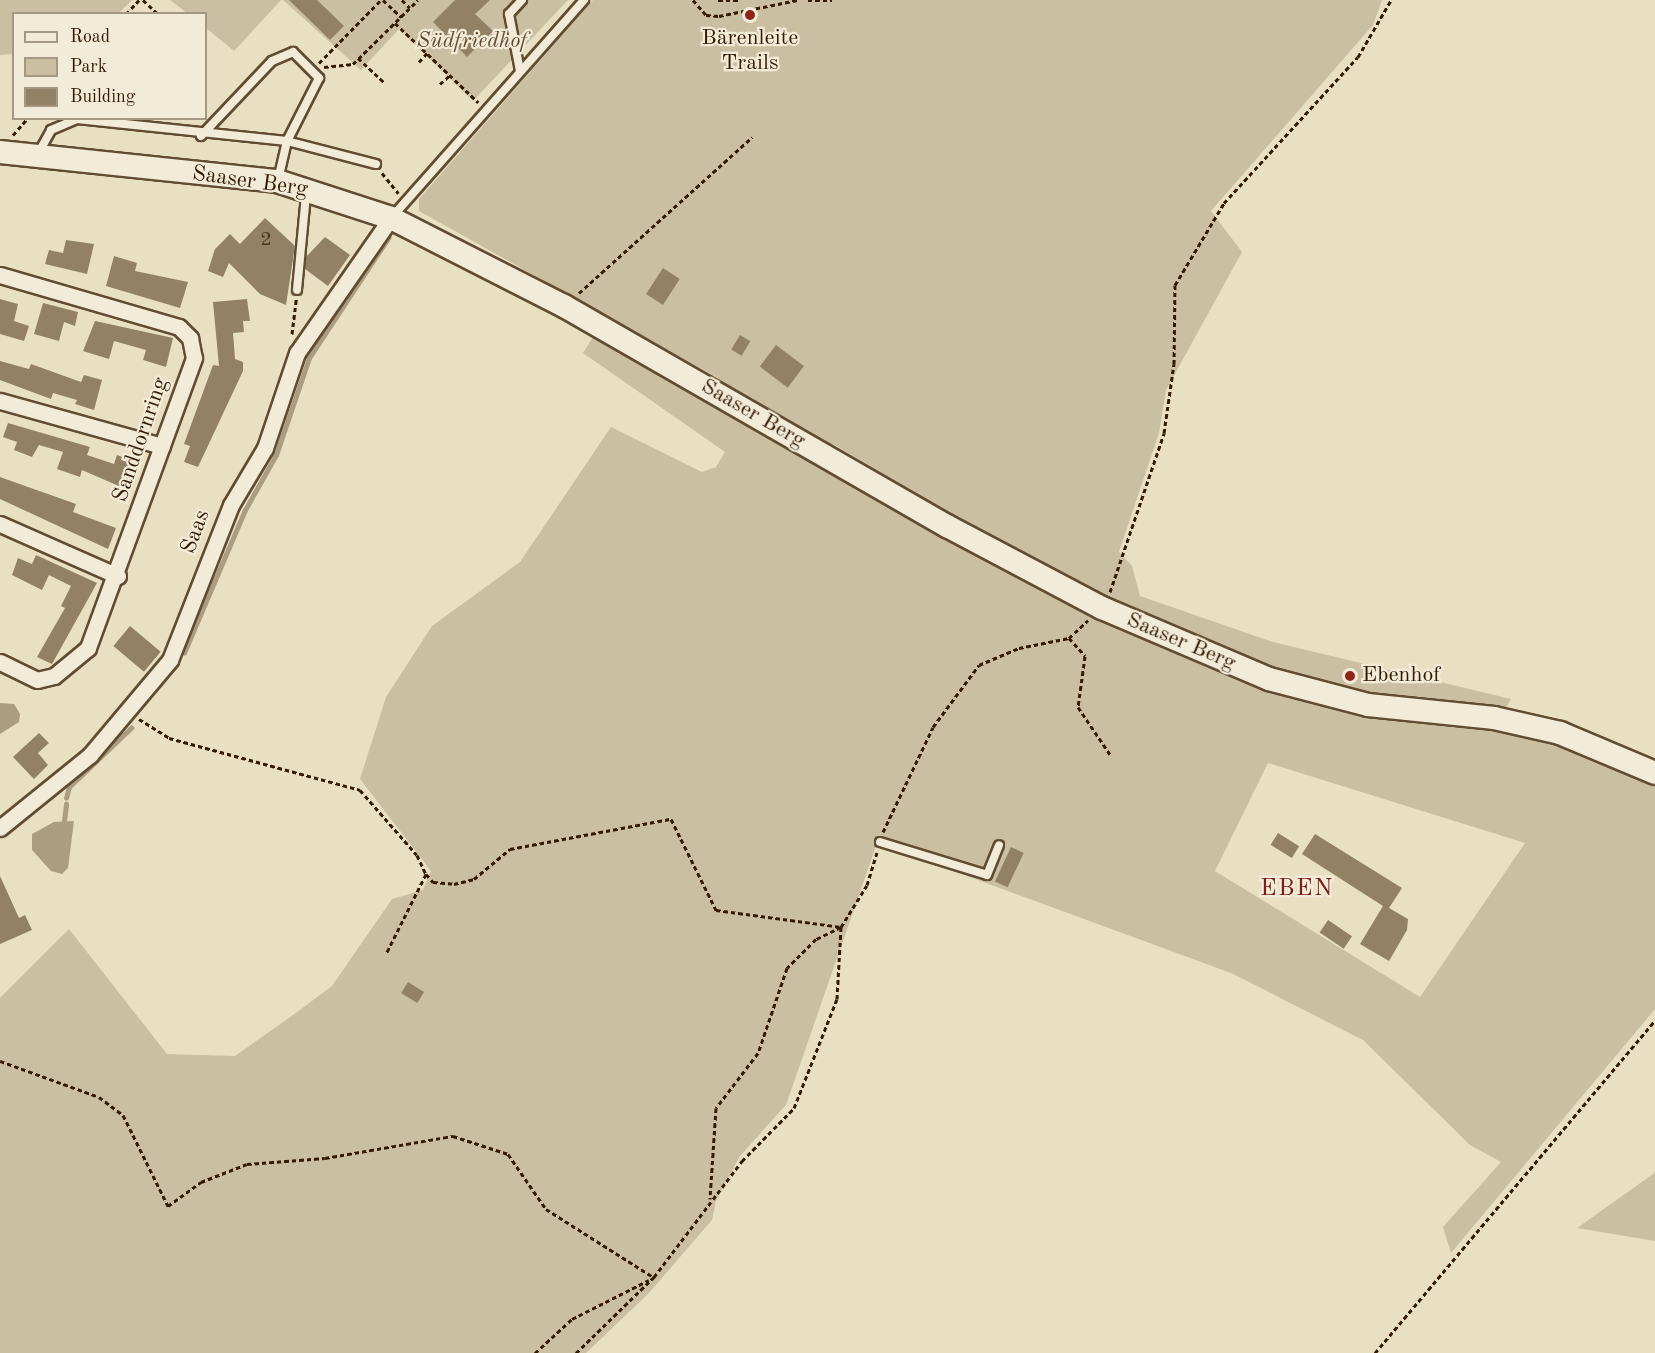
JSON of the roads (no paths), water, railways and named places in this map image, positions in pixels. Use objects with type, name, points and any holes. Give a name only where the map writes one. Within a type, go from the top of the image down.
[{"type":"street","name":"Saaser Berg","points":[[6,144],[37,159],[278,181],[398,210],[947,526],[1102,608],[1269,679],[1368,705],[1494,718],[1560,733],[1655,773]]},
{"type":"street","name":"Saas","points":[[0,828],[90,755],[130,712],[174,651],[231,505],[265,448],[297,353],[398,210]]},
{"type":"street","name":"Sanddornring","points":[[0,275],[179,327],[190,338],[194,358],[118,576],[88,648],[54,676],[37,680],[0,662]]},
{"type":"street","points":[[0,401],[162,446]]},
{"type":"street","points":[[0,524],[118,576]]},
{"type":"lane","points":[[520,71],[509,14],[522,0]]},
{"type":"lane","points":[[398,210],[584,0]]},
{"type":"lane","points":[[201,136],[282,52],[293,52],[313,69],[316,88],[287,141],[278,181]]},
{"type":"lane","points":[[37,159],[51,130],[75,120]]},
{"type":"lane","points":[[84,120],[201,136],[287,141],[376,164]]},
{"type":"lane","points":[[297,291],[307,188]]},
{"type":"lane","points":[[880,842],[987,875],[999,845]]},
{"type":"waterway","points":[[184,653],[245,510],[276,455],[309,358],[388,238]]},
{"type":"waterway","points":[[66,798],[69,787],[131,728]]},
{"type":"waterway","points":[[64,821],[66,804]]},
{"type":"place","name":"Bärenleite Trails","points":[[750,15]]},
{"type":"place","name":"Ebenhof","points":[[1350,676]]},
{"type":"district","name":"EBEN","points":[[1297,890]]},
{"type":"park label","name":"Südfriedhof","points":[[472,42]]}]
